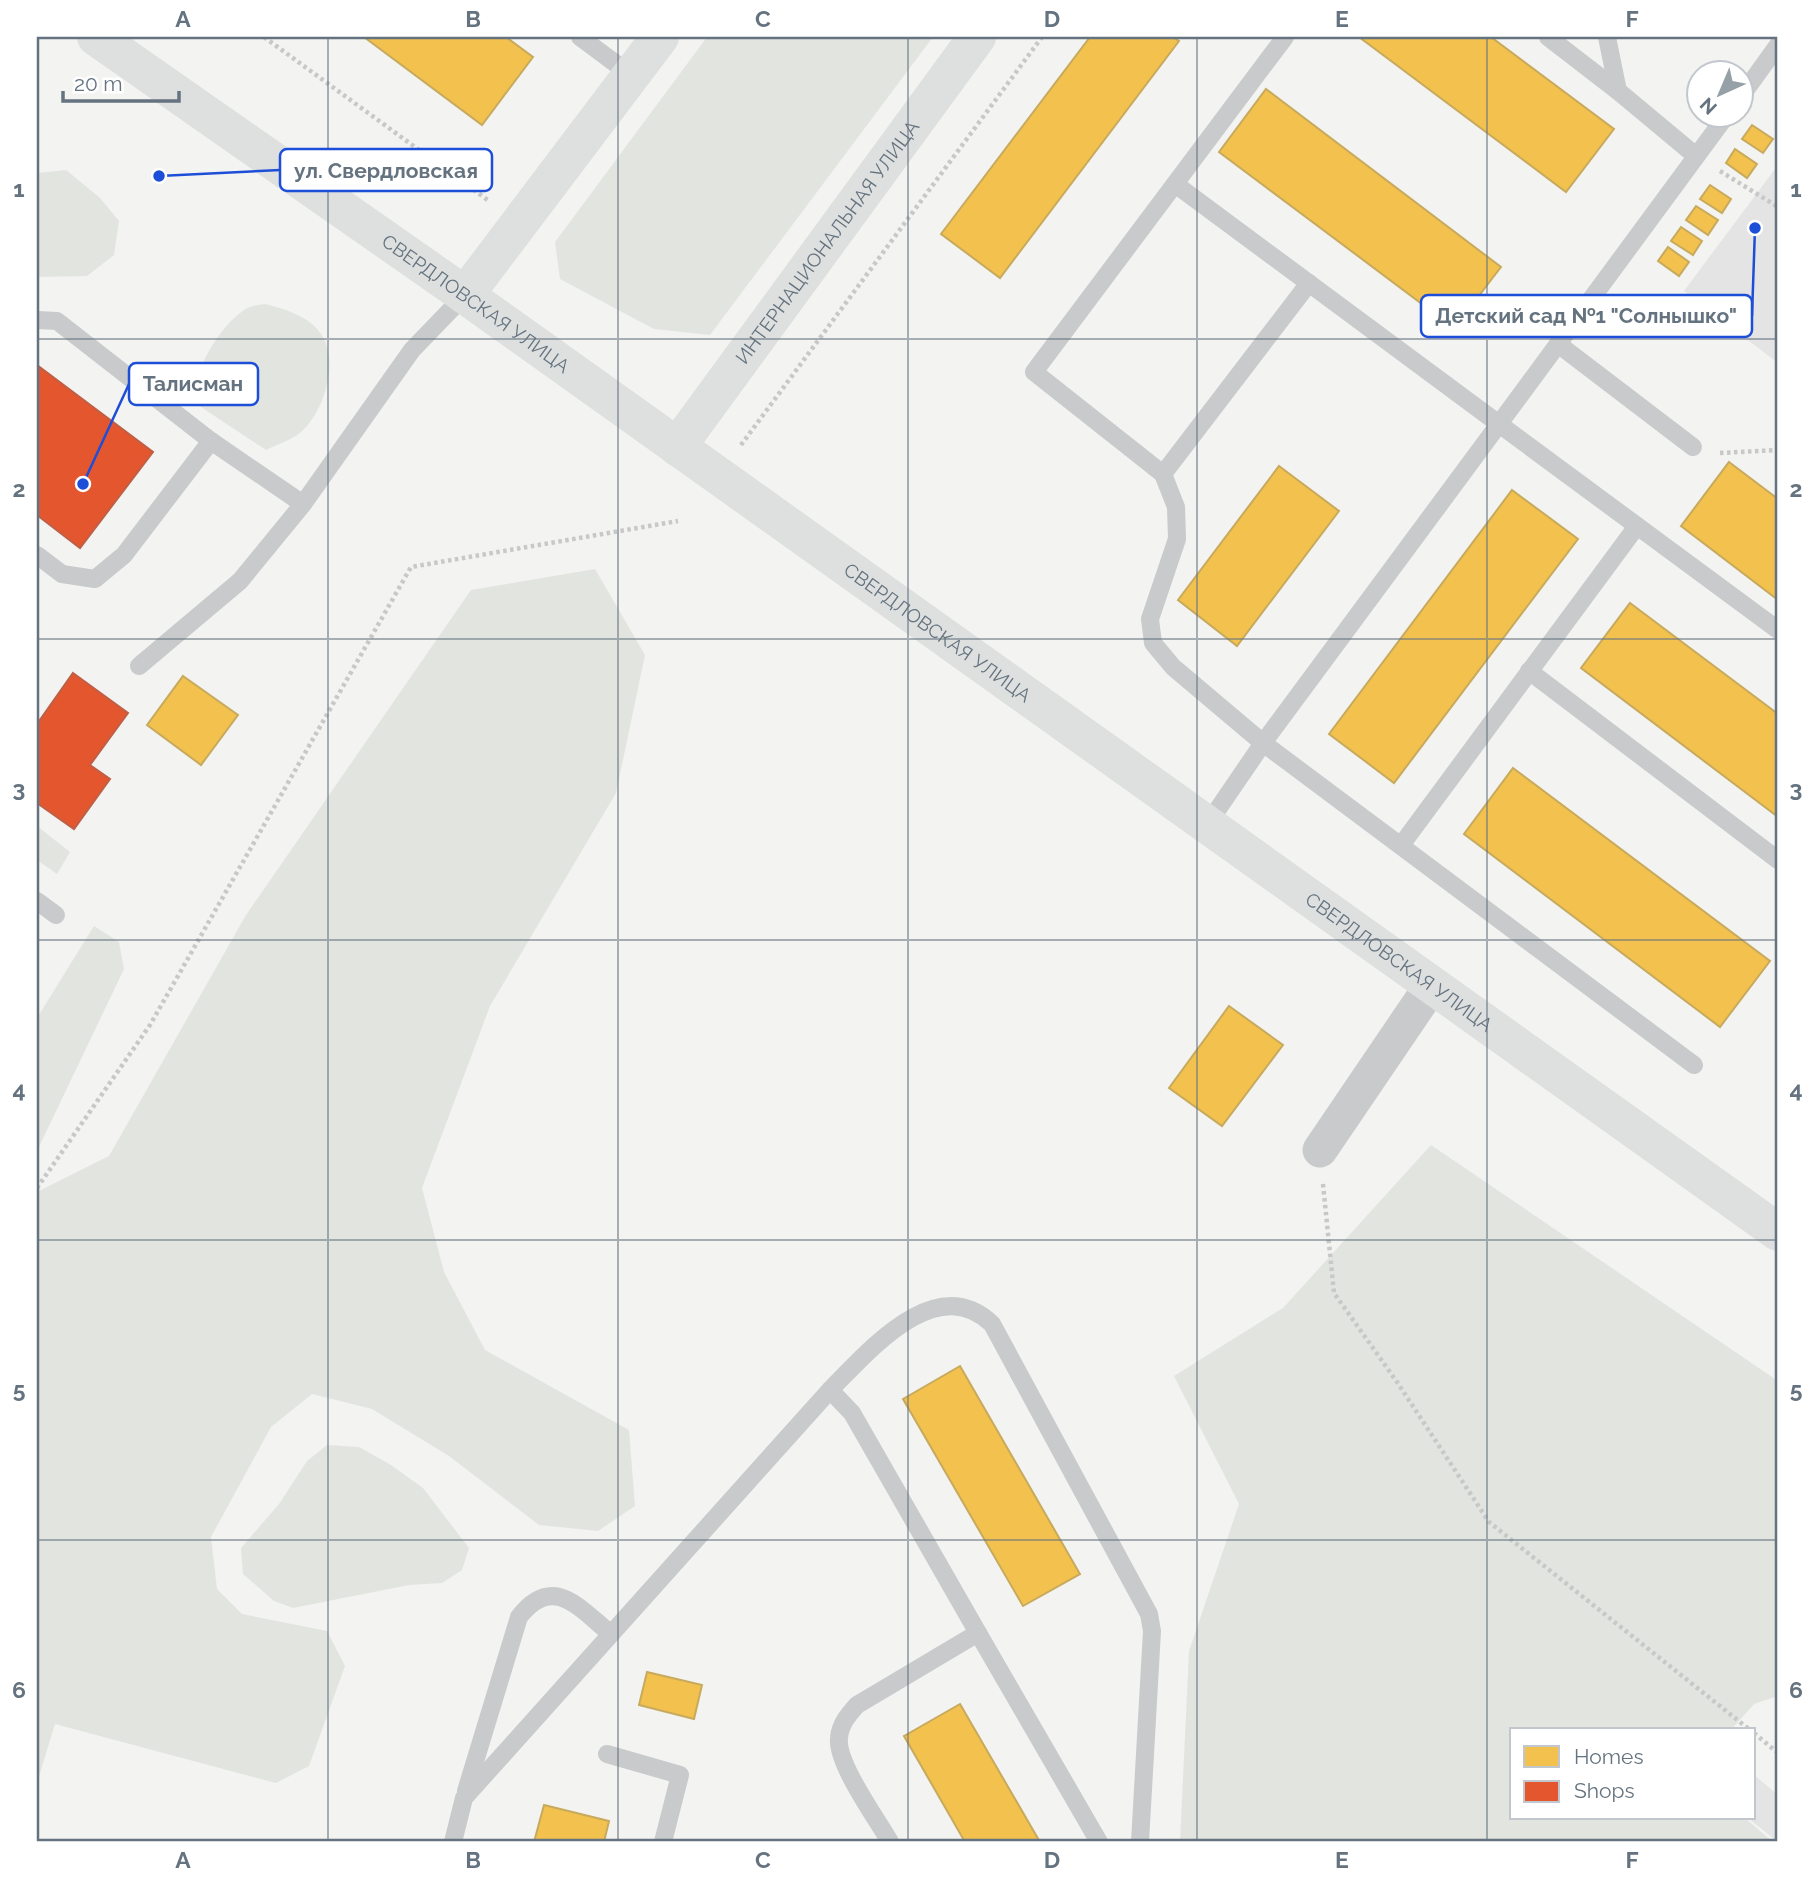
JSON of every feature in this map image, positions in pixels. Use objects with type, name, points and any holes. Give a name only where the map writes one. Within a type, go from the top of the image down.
[{"type":"main road","name":"СВЕРДЛОВСКАЯ УЛИЦА","points":[[96,37],[465,295],[1778,1232]]},
{"type":"main road","points":[[465,295],[660,37]]},
{"type":"main road","name":"ИНТЕРНАЦИОНАЛЬНАЯ УЛИЦА","points":[[677,447],[977,37]]},
{"type":"street","points":[[1320,1150],[1432,985]]},
{"type":"lane","points":[[580,37],[631,75]]},
{"type":"lane","points":[[1285,37],[1034,372],[1163,474],[1176,507],[1177,539],[1150,619],[1153,643],[1173,667],[1264,743],[1694,1065]]},
{"type":"lane","points":[[1548,37],[1696,156]]},
{"type":"lane","points":[[1608,37],[1618,91]]},
{"type":"lane","points":[[1756,75],[1778,45]]},
{"type":"lane","points":[[1207,825],[1264,743],[1716,130]]},
{"type":"lane","points":[[1175,184],[1778,630]]},
{"type":"lane","points":[[1163,474],[1309,283]]},
{"type":"lane","points":[[139,666],[240,581],[303,504],[412,350],[465,295]]},
{"type":"lane","points":[[37,320],[57,321],[211,441],[303,504]]},
{"type":"lane","points":[[1558,344],[1702,450]]},
{"type":"lane","points":[[37,555],[62,573],[95,579],[124,555],[211,441]]},
{"type":"lane","points":[[1402,844],[1637,526]]},
{"type":"lane","points":[[1529,671],[1778,860]]},
{"type":"lane","points":[[37,901],[56,915]]},
{"type":"lane","points":[[464,1798],[830,1390],[870,1350],[923,1311],[948,1305],[965,1307],[981,1314],[992,1324],[1149,1614],[1152,1631],[1140,1842]]},
{"type":"lane","points":[[830,1390],[852,1413],[1099,1842]]},
{"type":"lane","points":[[453,1842],[519,1617],[530,1604],[544,1595],[559,1596],[571,1601],[611,1634]]},
{"type":"lane","points":[[890,1842],[843,1759],[838,1739],[845,1718],[857,1705],[978,1633]]},
{"type":"lane","points":[[607,1754],[680,1775],[663,1842]]},
{"type":"path","points":[[264,37],[489,201]]},
{"type":"path","points":[[737,450],[1042,37]]},
{"type":"path","points":[[1696,156],[1778,207]]},
{"type":"path","points":[[1772,202],[1778,199]]},
{"type":"path","points":[[1702,450],[1778,450]]},
{"type":"path","points":[[37,1188],[150,1025],[411,567],[678,521]]},
{"type":"path","points":[[1320,1150],[1334,1293],[1397,1382],[1489,1522],[1747,1728]]},
{"type":"path","points":[[1756,1735],[1778,1753]]},
{"type":"shaded area","points":[[707,37],[933,37],[710,335],[654,329],[560,279],[555,242]]},
{"type":"shaded area","points":[[1778,165],[1778,363],[1684,291]]},
{"type":"shaded area","points":[[66,170],[100,198],[119,221],[114,255],[87,276],[37,277],[37,173]]},
{"type":"shaded area","points":[[265,304],[310,322],[327,345],[329,358],[327,386],[309,424],[296,436],[266,450],[192,401],[203,363],[225,327],[244,310]]},
{"type":"shaded area","points":[[595,569],[645,655],[616,793],[490,1006],[422,1188],[444,1272],[485,1350],[629,1430],[635,1506],[598,1531],[539,1525],[449,1456],[372,1409],[312,1394],[271,1427],[211,1537],[217,1589],[242,1614],[327,1631],[345,1666],[309,1766],[276,1783],[55,1724],[37,1783],[37,1192],[109,1156],[246,915],[471,590]]},
{"type":"shaded area","points":[[37,826],[70,852],[57,874],[37,860]]},
{"type":"shaded area","points":[[94,926],[119,942],[124,969],[37,1151],[37,1018]]},
{"type":"shaded area","points":[[1431,1145],[1778,1381],[1778,1696],[1754,1704],[1733,1728],[1510,1728],[1510,1820],[1747,1820],[1773,1842],[1180,1842],[1189,1651],[1239,1504],[1174,1376],[1283,1308]]},
{"type":"shaded area","points":[[327,1445],[359,1447],[391,1465],[423,1488],[469,1548],[462,1570],[442,1583],[409,1585],[293,1608],[274,1601],[243,1574],[241,1548],[279,1504],[307,1461]]},
{"type":"shaded area","points":[[1756,1777],[1778,1795],[1778,1842],[1750,1820],[1756,1820]]},
{"type":"building: Homes","points":[[364,37],[506,37],[533,57],[482,125]]},
{"type":"building: Homes","points":[[1090,37],[1173,37],[1179,41],[1000,278],[941,234]]},
{"type":"building: Homes","points":[[1359,37],[1491,37],[1614,129],[1566,192]]},
{"type":"building: Homes","points":[[1266,89],[1501,267],[1454,328],[1219,152]]},
{"type":"building: Homes","points":[[1756,128],[1773,139],[1763,153],[1742,139],[1748,130],[1756,130]]},
{"type":"building: Homes","points":[[1735,149],[1757,164],[1747,178],[1726,163]]},
{"type":"building: Homes","points":[[1710,185],[1731,199],[1722,213],[1700,199]]},
{"type":"building: Homes","points":[[1696,206],[1718,220],[1708,235],[1686,220]]},
{"type":"building: Homes","points":[[1681,227],[1702,241],[1693,255],[1671,241]]},
{"type":"building: Homes","points":[[1668,247],[1689,262],[1679,276],[1658,261]]},
{"type":"building: Homes","points":[[1729,462],[1778,499],[1778,600],[1681,526]]},
{"type":"building: Homes","points":[[1279,466],[1339,511],[1237,646],[1178,600]]},
{"type":"building: Homes","points":[[1512,490],[1578,539],[1394,783],[1329,734]]},
{"type":"building: Homes","points":[[1630,603],[1778,714],[1778,817],[1581,668]]},
{"type":"building: Homes","points":[[183,676],[238,715],[201,765],[147,725]]},
{"type":"building: Homes","points":[[1513,768],[1770,961],[1720,1027],[1464,834]]},
{"type":"building: Homes","points":[[1229,1006],[1283,1045],[1222,1126],[1169,1088]]},
{"type":"building: Homes","points":[[960,1366],[1080,1574],[1023,1606],[903,1399]]},
{"type":"building: Homes","points":[[647,1672],[702,1685],[694,1719],[639,1705]]},
{"type":"building: Homes","points":[[960,1704],[1040,1842],[965,1842],[904,1736]]},
{"type":"building: Homes","points":[[544,1805],[609,1821],[604,1842],[534,1842]]},
{"type":"building: Shops","points":[[37,365],[153,452],[80,548],[37,515]]},
{"type":"building: Shops","points":[[73,673],[128,713],[90,765],[110,779],[74,829],[37,803],[37,724]]},
{"type":"place","name":"ул. Свердловская","points":[[159,176]]},
{"type":"place","name":"Детский сад №1 \"Солнышко\"","points":[[1755,228]]},
{"type":"place","name":"Талисман","points":[[83,484]]}]
